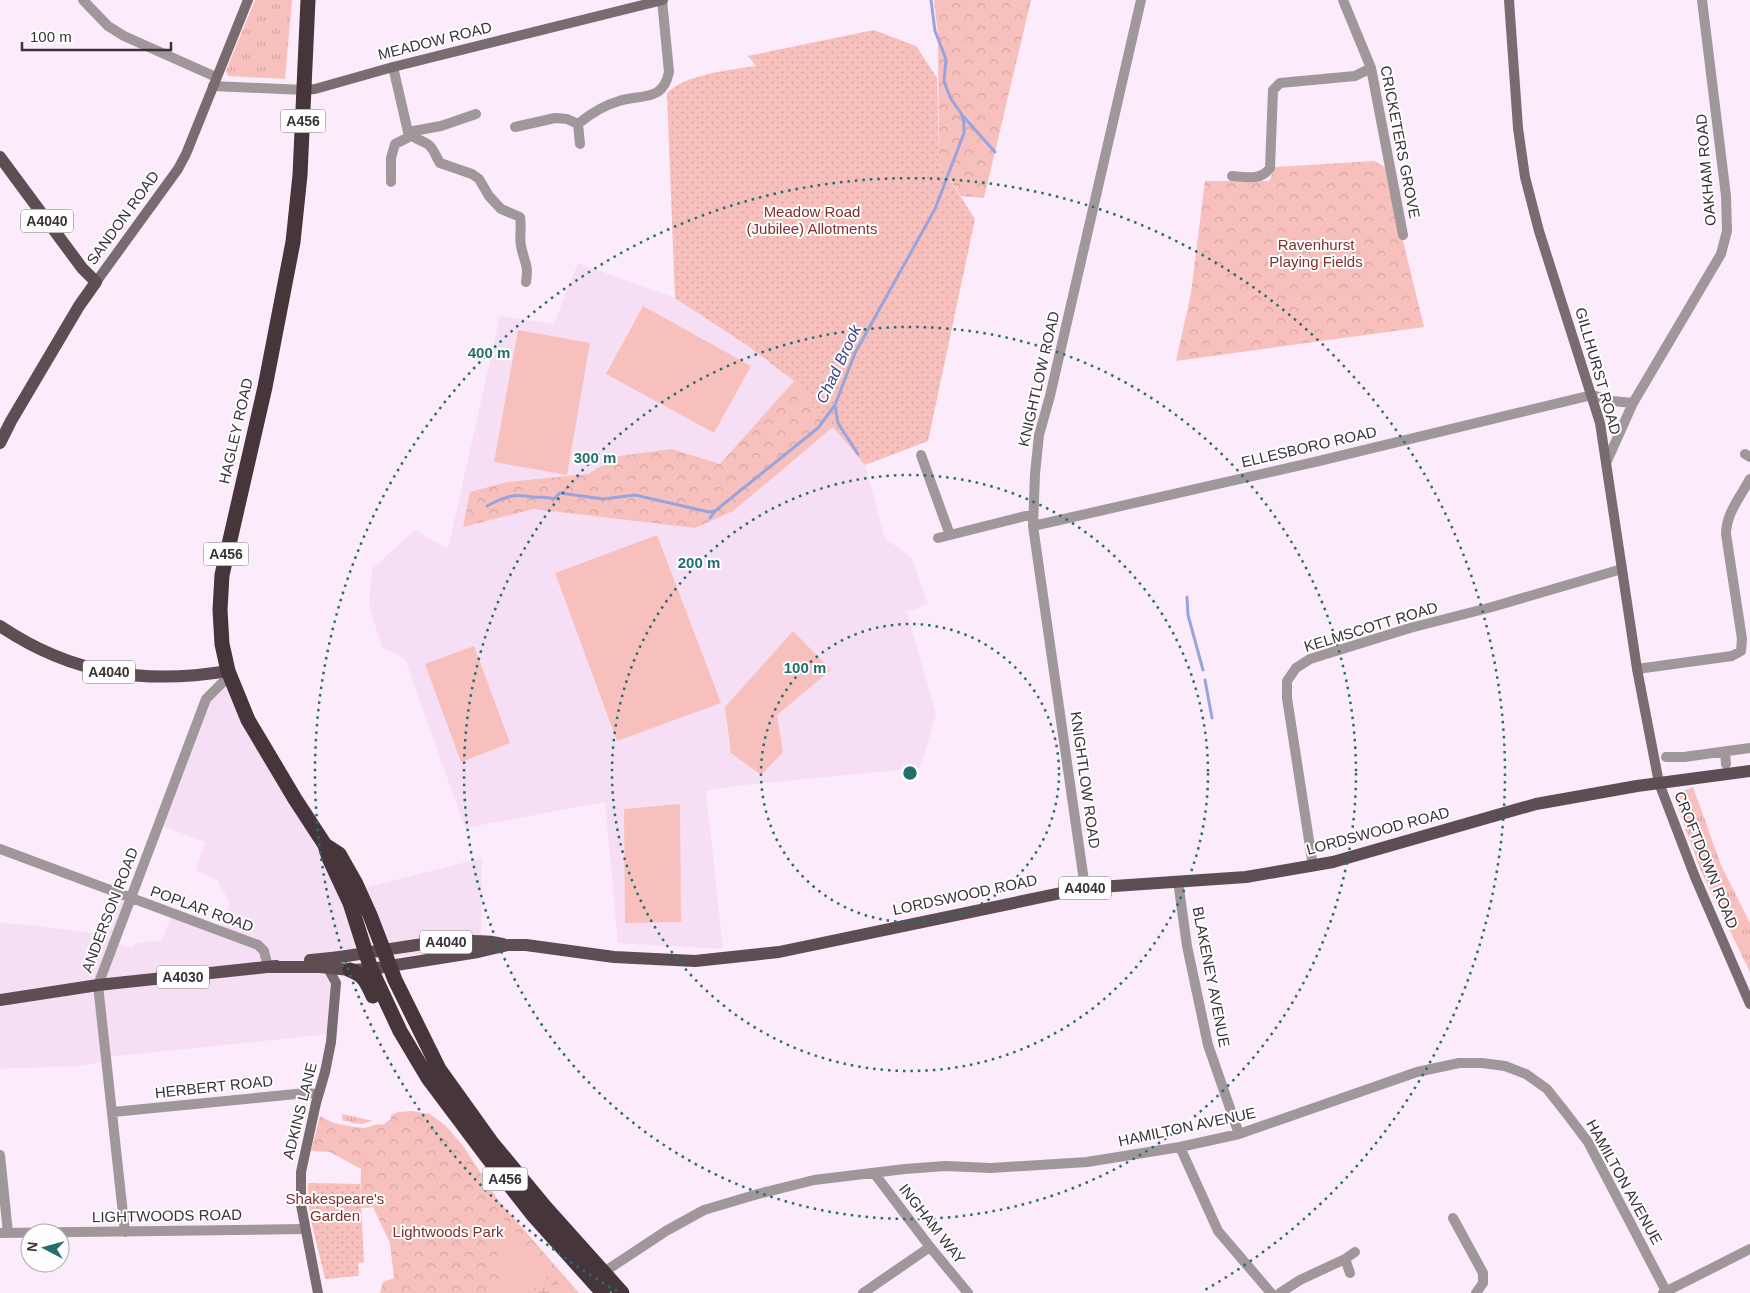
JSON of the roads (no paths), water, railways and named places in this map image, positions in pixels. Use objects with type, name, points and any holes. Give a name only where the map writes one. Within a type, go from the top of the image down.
[{"type":"highway","name":"HAGLEY ROAD","points":[[308,0],[300,175],[293,242],[265,386],[222,576],[220,610],[228,673],[248,720],[325,845],[350,903],[366,954]]},
{"type":"highway","name":"HAGLEY ROAD","points":[[325,845],[339,854],[356,884],[383,950]]},
{"type":"highway","name":"A456","points":[[383,950],[380,968],[400,1031]]},
{"type":"highway","name":"A456","points":[[366,954],[380,968],[405,1001],[439,1069],[492,1143],[527,1185],[601,1283]]},
{"type":"highway","name":"A456","points":[[350,970],[362,975],[366,980],[377,1004],[400,1031],[428,1078],[534,1216],[601,1283],[622,1293]]},
{"type":"main road","name":"A4040","points":[[0,157],[82,268],[96,282]]},
{"type":"main road","name":"SANDON ROAD","points":[[0,443],[79,306],[96,282]]},
{"type":"main road","name":"A4040","points":[[0,626],[15,636],[64,660],[94,669],[146,677],[169,678],[228,673]]},
{"type":"main road","name":"LORDSWOOD ROAD","points":[[380,968],[478,952],[508,945],[526,945],[614,957],[695,961],[778,952],[1085,888],[1246,877],[1314,866],[1536,804],[1659,782],[1750,772]]},
{"type":"main road","name":"LORDSWOOD ROAD","points":[[366,954],[454,941],[495,941],[508,945]]},
{"type":"main road","name":"A4030","points":[[0,1000],[98,985],[268,967],[307,960],[366,954]]},
{"type":"main road","name":"A4030","points":[[268,967],[350,970],[380,968]]},
{"type":"street","points":[[83,0],[108,26],[124,36],[215,82]]},
{"type":"street","name":"SANDON ROAD","points":[[96,282],[178,169],[186,154],[248,0]]},
{"type":"street","points":[[578,124],[601,109],[620,100],[648,96],[657,93],[663,88],[669,72],[663,0]]},
{"type":"street","name":"MEADOW ROAD","points":[[215,82],[304,90],[315,89],[393,66],[663,0]]},
{"type":"street","name":"KNIGHTLOW ROAD","points":[[1085,888],[1033,526],[1035,474],[1039,435],[1052,387],[1141,0]]},
{"type":"street","name":"CRICKETERS GROVE","points":[[1343,0],[1371,68],[1403,235]]},
{"type":"street","name":"GILLHURST ROAD","points":[[1509,0],[1518,128],[1525,177],[1539,231],[1600,423],[1637,669],[1659,782]]},
{"type":"street","name":"OAKHAM ROAD","points":[[1607,461],[1633,403],[1721,254],[1727,230],[1726,196],[1702,0]]},
{"type":"street","points":[[393,66],[409,134],[428,144],[436,153],[440,163],[472,174],[479,179],[490,196],[501,208],[520,217],[521,245],[528,269],[526,282]]},
{"type":"street","points":[[1232,176],[1256,178],[1266,173],[1270,168],[1273,90],[1280,83],[1355,76],[1371,68]]},
{"type":"street","points":[[391,182],[391,158],[395,144],[409,134],[476,114]]},
{"type":"street","points":[[515,126],[555,118],[567,118],[578,124]]},
{"type":"street","points":[[578,124],[580,144]]},
{"type":"street","points":[[1592,395],[1612,401],[1633,403]]},
{"type":"street","name":"ELLESBORO ROAD","points":[[1033,526],[1319,461],[1592,395]]},
{"type":"street","points":[[921,455],[950,535]]},
{"type":"street","points":[[1637,669],[1732,656],[1741,651],[1742,639],[1726,525],[1730,514],[1750,479]]},
{"type":"street","points":[[938,538],[1033,514]]},
{"type":"street","name":"KELMSCOTT ROAD","points":[[1314,866],[1287,698],[1287,681],[1296,668],[1310,659],[1410,628],[1492,607],[1622,569]]},
{"type":"street","name":"ANDERSON ROAD","points":[[125,1232],[98,985],[206,699],[228,673]]},
{"type":"street","points":[[1666,757],[1684,762],[1750,748]]},
{"type":"street","points":[[1725,752],[1726,764]]},
{"type":"street","name":"CROFTDOWN ROAD","points":[[1659,782],[1695,877],[1750,1004]]},
{"type":"street","name":"POPLAR ROAD","points":[[0,849],[258,945],[264,951],[268,967]]},
{"type":"street","name":"BLAKENEY AVENUE","points":[[1178,881],[1187,946],[1208,1045],[1239,1134]]},
{"type":"street","name":"ADKINS LANE","points":[[318,1293],[301,1204],[301,1172],[318,1094],[326,1072],[336,983],[328,968]]},
{"type":"street","name":"HAMILTON AVENUE","points":[[601,1283],[666,1231],[704,1210],[814,1180],[874,1172],[945,1166],[991,1168],[1087,1162],[1180,1147],[1239,1134],[1417,1072],[1459,1063],[1482,1063],[1505,1066],[1526,1074],[1547,1089],[1588,1142],[1665,1293]]},
{"type":"street","name":"HERBERT ROAD","points":[[113,1112],[306,1093],[318,1094]]},
{"type":"street","points":[[1180,1147],[1218,1231],[1271,1293]]},
{"type":"street","points":[[0,1155],[4,1233]]},
{"type":"street","name":"INGHAM WAY","points":[[874,1172],[930,1247],[968,1293]]},
{"type":"street","points":[[1453,1218],[1482,1273],[1483,1283],[1476,1293]]},
{"type":"street","name":"LIGHTWOODS ROAD","points":[[4,1233],[305,1229]]},
{"type":"street","points":[[863,1293],[930,1247]]},
{"type":"street","points":[[1665,1293],[1750,1249]]},
{"type":"street","points":[[1280,1293],[1300,1280],[1345,1259],[1355,1252]]},
{"type":"street","points":[[1345,1259],[1350,1273]]},
{"type":"waterway","name":"Chad Brook","points":[[487,506],[510,496],[554,499],[560,493],[603,499],[635,495],[709,512],[715,511],[818,428],[835,405],[855,353],[935,209],[964,133],[961,113],[951,99],[944,82],[946,59],[935,31],[931,0]]},
{"type":"waterway","points":[[962,115],[995,152]]},
{"type":"waterway","points":[[835,406],[838,423],[858,454]]},
{"type":"waterway","name":"Chad Brook","points":[[710,518],[715,511]]},
{"type":"waterway","points":[[1187,597],[1188,615],[1203,670]]},
{"type":"waterway","points":[[1205,680],[1212,718]]},
{"type":"park label","name":"Meadow Road (Jubilee) Allotments","points":[[812,220]]},
{"type":"park label","name":"Ravenhurst Playing Fields","points":[[1316,254]]},
{"type":"park label","name":"Shakespeare's Garden","points":[[335,1208]]},
{"type":"park label","name":"Lightwoods Park","points":[[448,1232]]}]
